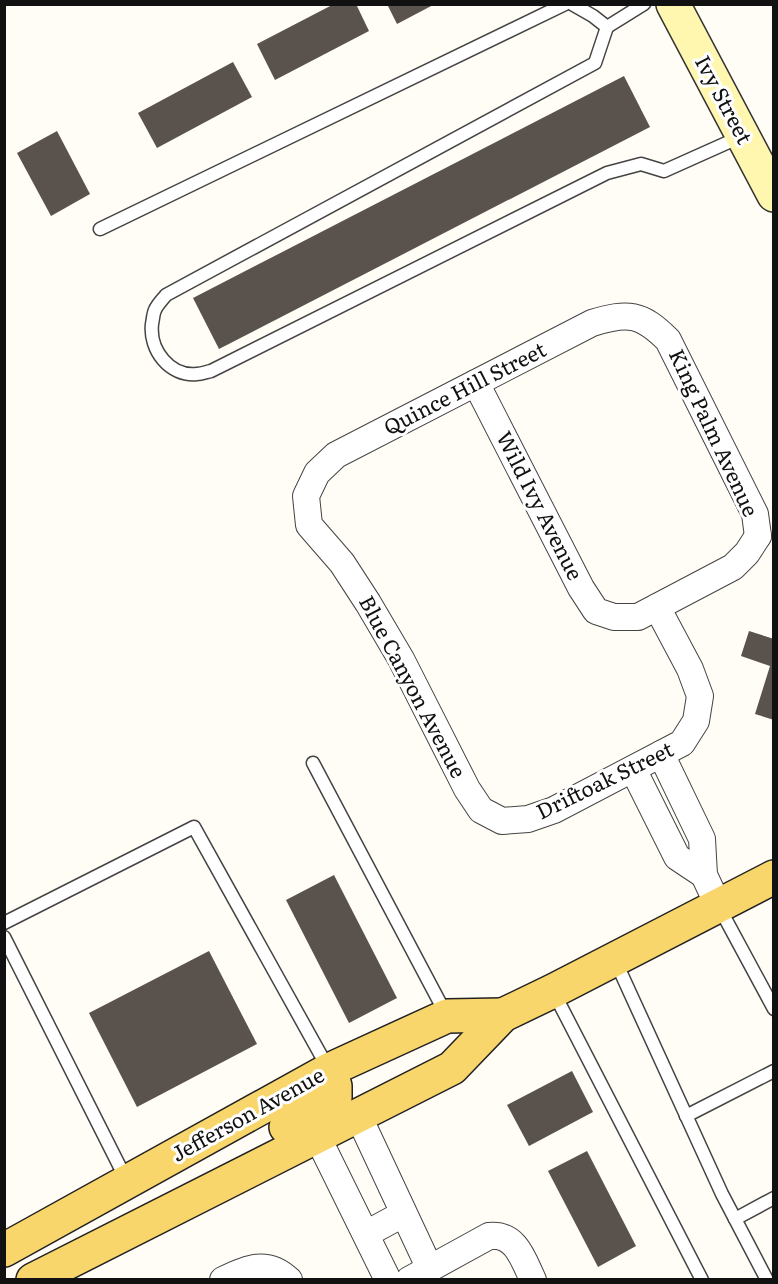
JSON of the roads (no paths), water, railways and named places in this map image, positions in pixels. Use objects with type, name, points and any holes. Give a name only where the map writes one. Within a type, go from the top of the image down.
[{"type":"main road","name":"Jefferson Avenue","points":[[33,1280],[452,1068],[503,1015],[774,877]]},
{"type":"main road","name":"Jefferson Avenue","points":[[4,1250],[329,1070],[447,1016],[503,1015]]},
{"type":"main road","points":[[226,1182],[256,1143],[322,1108],[335,1098],[335,1086],[329,1070]]},
{"type":"street","name":"Ivy Street","points":[[673,4],[774,195]]},
{"type":"street","name":"Quince Hill Street","points":[[313,482],[317,473],[336,455],[592,323],[616,316],[630,317]]},
{"type":"street","name":"King Palm Avenue","points":[[630,317],[636,317],[654,326],[669,340],[766,537]]},
{"type":"street","name":"Wild Ivy Avenue","points":[[477,383],[581,588],[596,611],[615,617],[638,617],[657,607]]},
{"type":"street","name":"Blue Canyon Avenue","points":[[313,482],[306,496],[309,525],[342,563],[368,603],[401,659],[467,789],[481,810],[502,821]]},
{"type":"street","points":[[657,607],[733,567],[766,537]]},
{"type":"street","name":"Driftoak Street","points":[[502,821],[528,819],[554,810],[682,743],[696,721],[700,696],[690,669],[657,607]]},
{"type":"street","points":[[661,754],[672,814]]},
{"type":"street","points":[[633,769],[672,814],[702,839],[704,875],[718,905]]},
{"type":"street","points":[[358,1115],[403,1214],[420,1274],[489,1236],[500,1235],[511,1241],[518,1250],[533,1280]]},
{"type":"street","points":[[317,1136],[388,1280]]},
{"type":"street","points":[[366,1234],[403,1214]]},
{"type":"street","points":[[223,1280],[252,1267],[267,1267],[279,1271],[289,1280]]},
{"type":"lane","points":[[100,229],[565,4]]},
{"type":"lane","points":[[572,4],[607,27]]},
{"type":"lane","points":[[644,4],[607,27],[595,63],[166,295],[155,310],[152,330],[153,341],[161,358],[170,367],[184,373],[196,374],[211,371],[607,173],[641,164],[664,171],[742,136]]},
{"type":"lane","points":[[313,763],[447,1016]]},
{"type":"lane","points":[[4,923],[194,827],[329,1070]]},
{"type":"lane","points":[[718,905],[774,1009]]},
{"type":"lane","points":[[4,937],[128,1182]]},
{"type":"lane","points":[[614,959],[735,1219],[767,1280]]},
{"type":"lane","points":[[553,991],[702,1280]]},
{"type":"lane","points":[[686,1116],[774,1071]]},
{"type":"lane","points":[[735,1219],[774,1198]]}]
